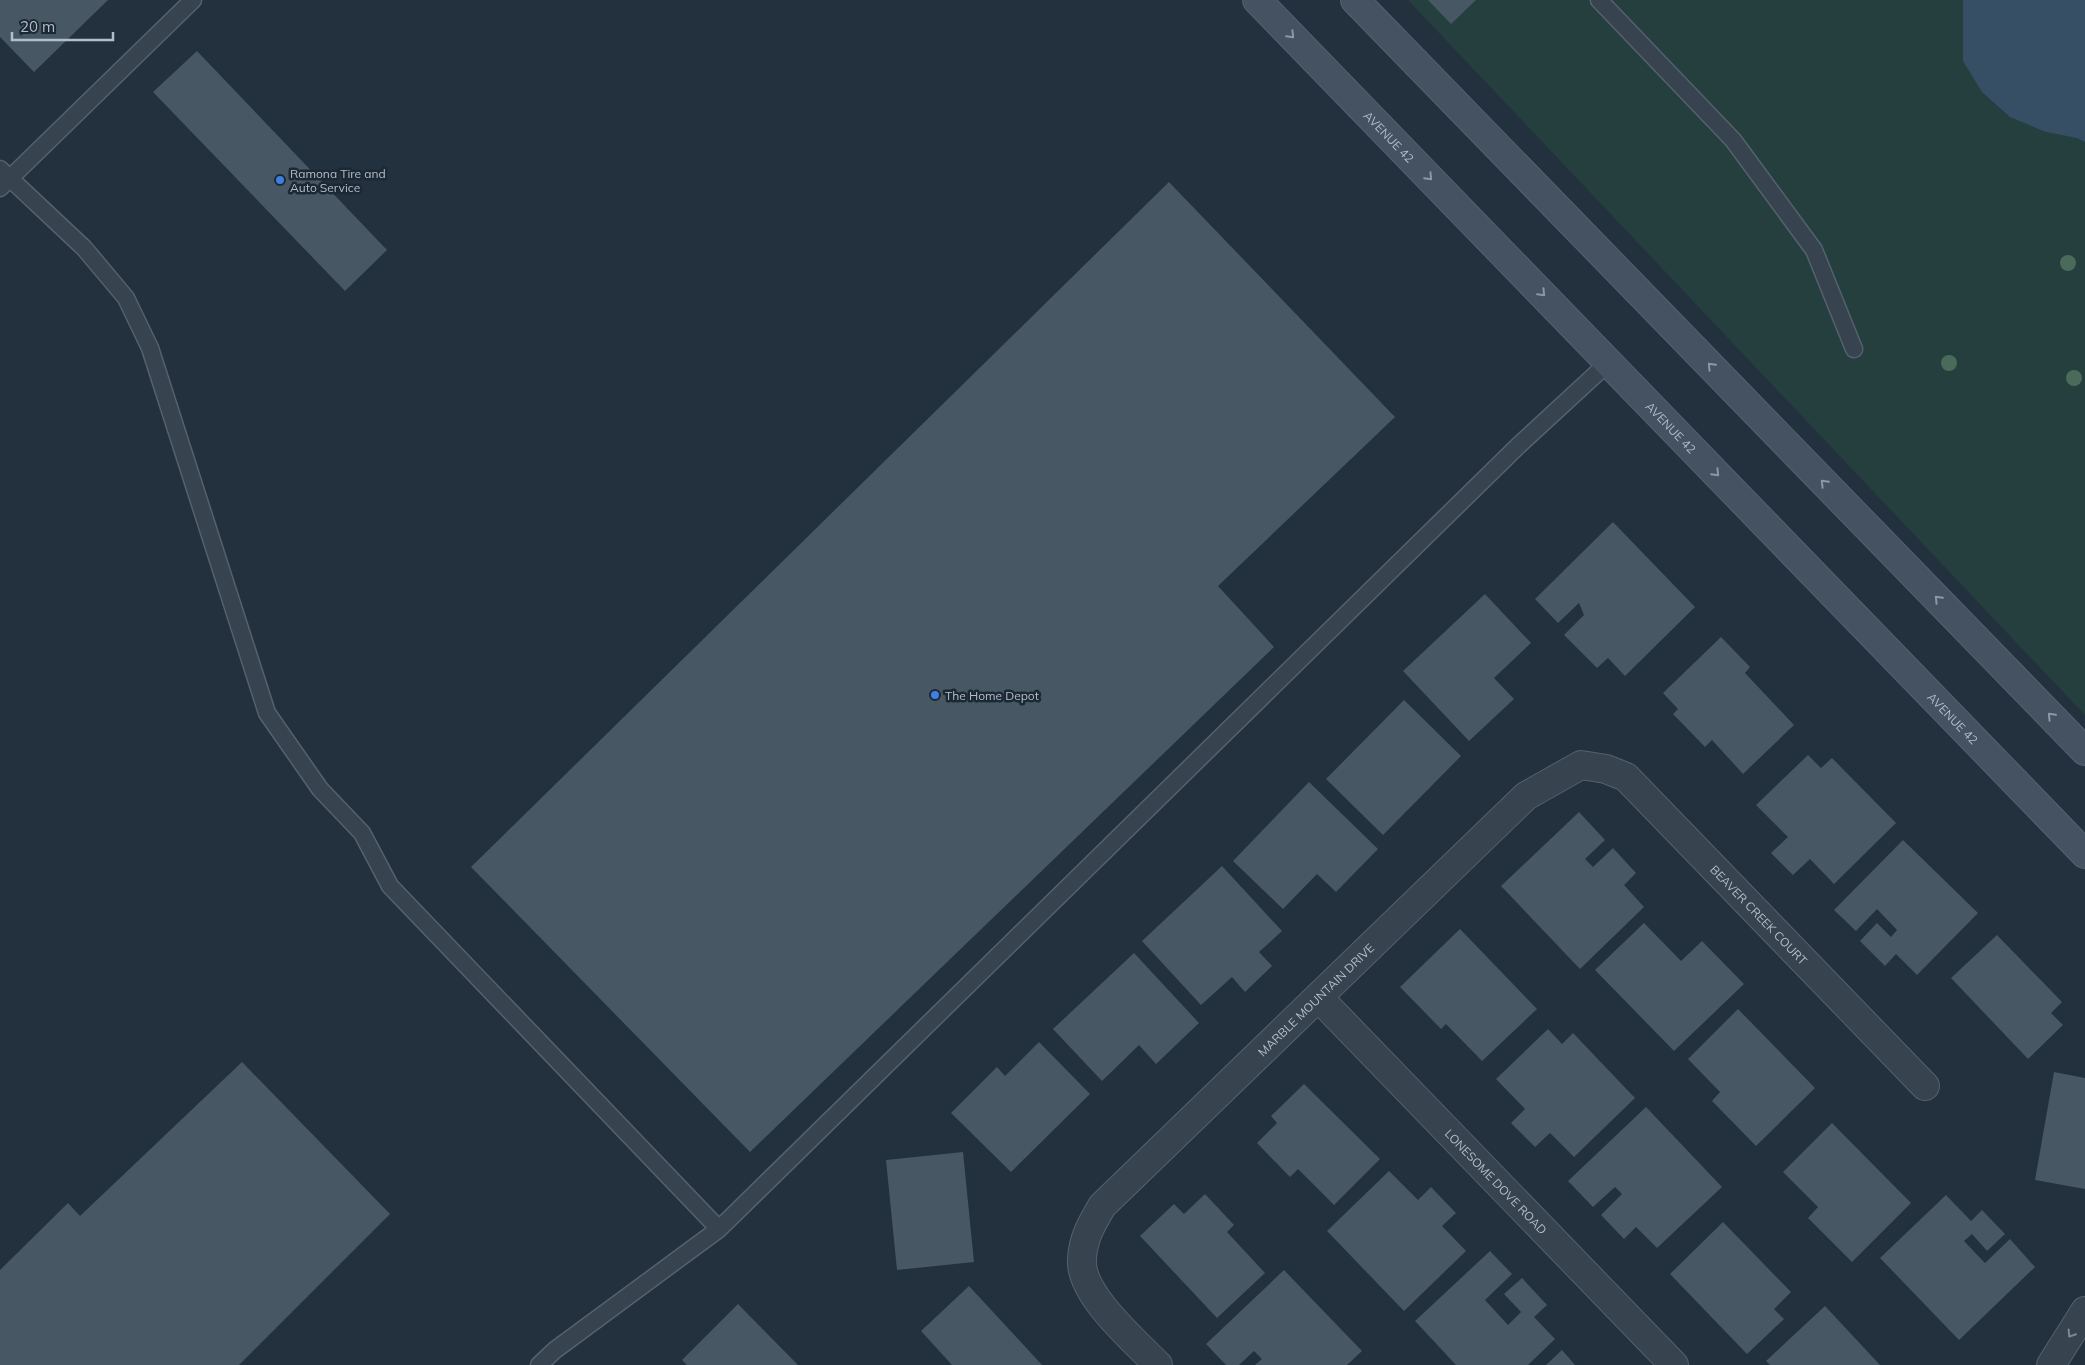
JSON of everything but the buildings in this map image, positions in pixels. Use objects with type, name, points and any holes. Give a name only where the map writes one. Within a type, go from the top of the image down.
[{"type":"street","name":"AVENUE 42","points":[[1257,0],[2085,854]]},
{"type":"street","points":[[1355,0],[2085,751]]},
{"type":"street","name":"MARBLE MOUNTAIN DRIVE","points":[[1158,1365],[1100,1305],[1088,1284],[1081,1261],[1087,1231],[1102,1206],[1526,796],[1581,766]]},
{"type":"street","name":"BEAVER CREEK COURT","points":[[1581,766],[1606,769],[1626,777],[1925,1086]]},
{"type":"street","name":"LONESOME DOVE ROAD","points":[[1318,998],[1674,1365]]},
{"type":"street","points":[[2051,1365],[2085,1311]]},
{"type":"lane","points":[[193,0],[3,178],[84,248],[126,298],[150,348],[267,713],[320,789],[362,833],[390,886],[719,1229]]},
{"type":"lane","points":[[1598,0],[1733,140],[1779,202],[1814,250],[1854,349]]},
{"type":"lane","points":[[539,1365],[555,1350],[719,1229],[1518,446],[1609,362]]},
{"type":"green space","points":[[1408,0],[2085,0],[2085,715]]},
{"type":"water","points":[[1963,0],[2085,0],[2085,142],[2077,138],[2046,132],[2010,117],[1982,92],[1963,61]]},
{"type":"place","name":"Ramona Tire and Auto Service","points":[[280,180]]},
{"type":"place","name":"The Home Depot","points":[[935,695]]}]
